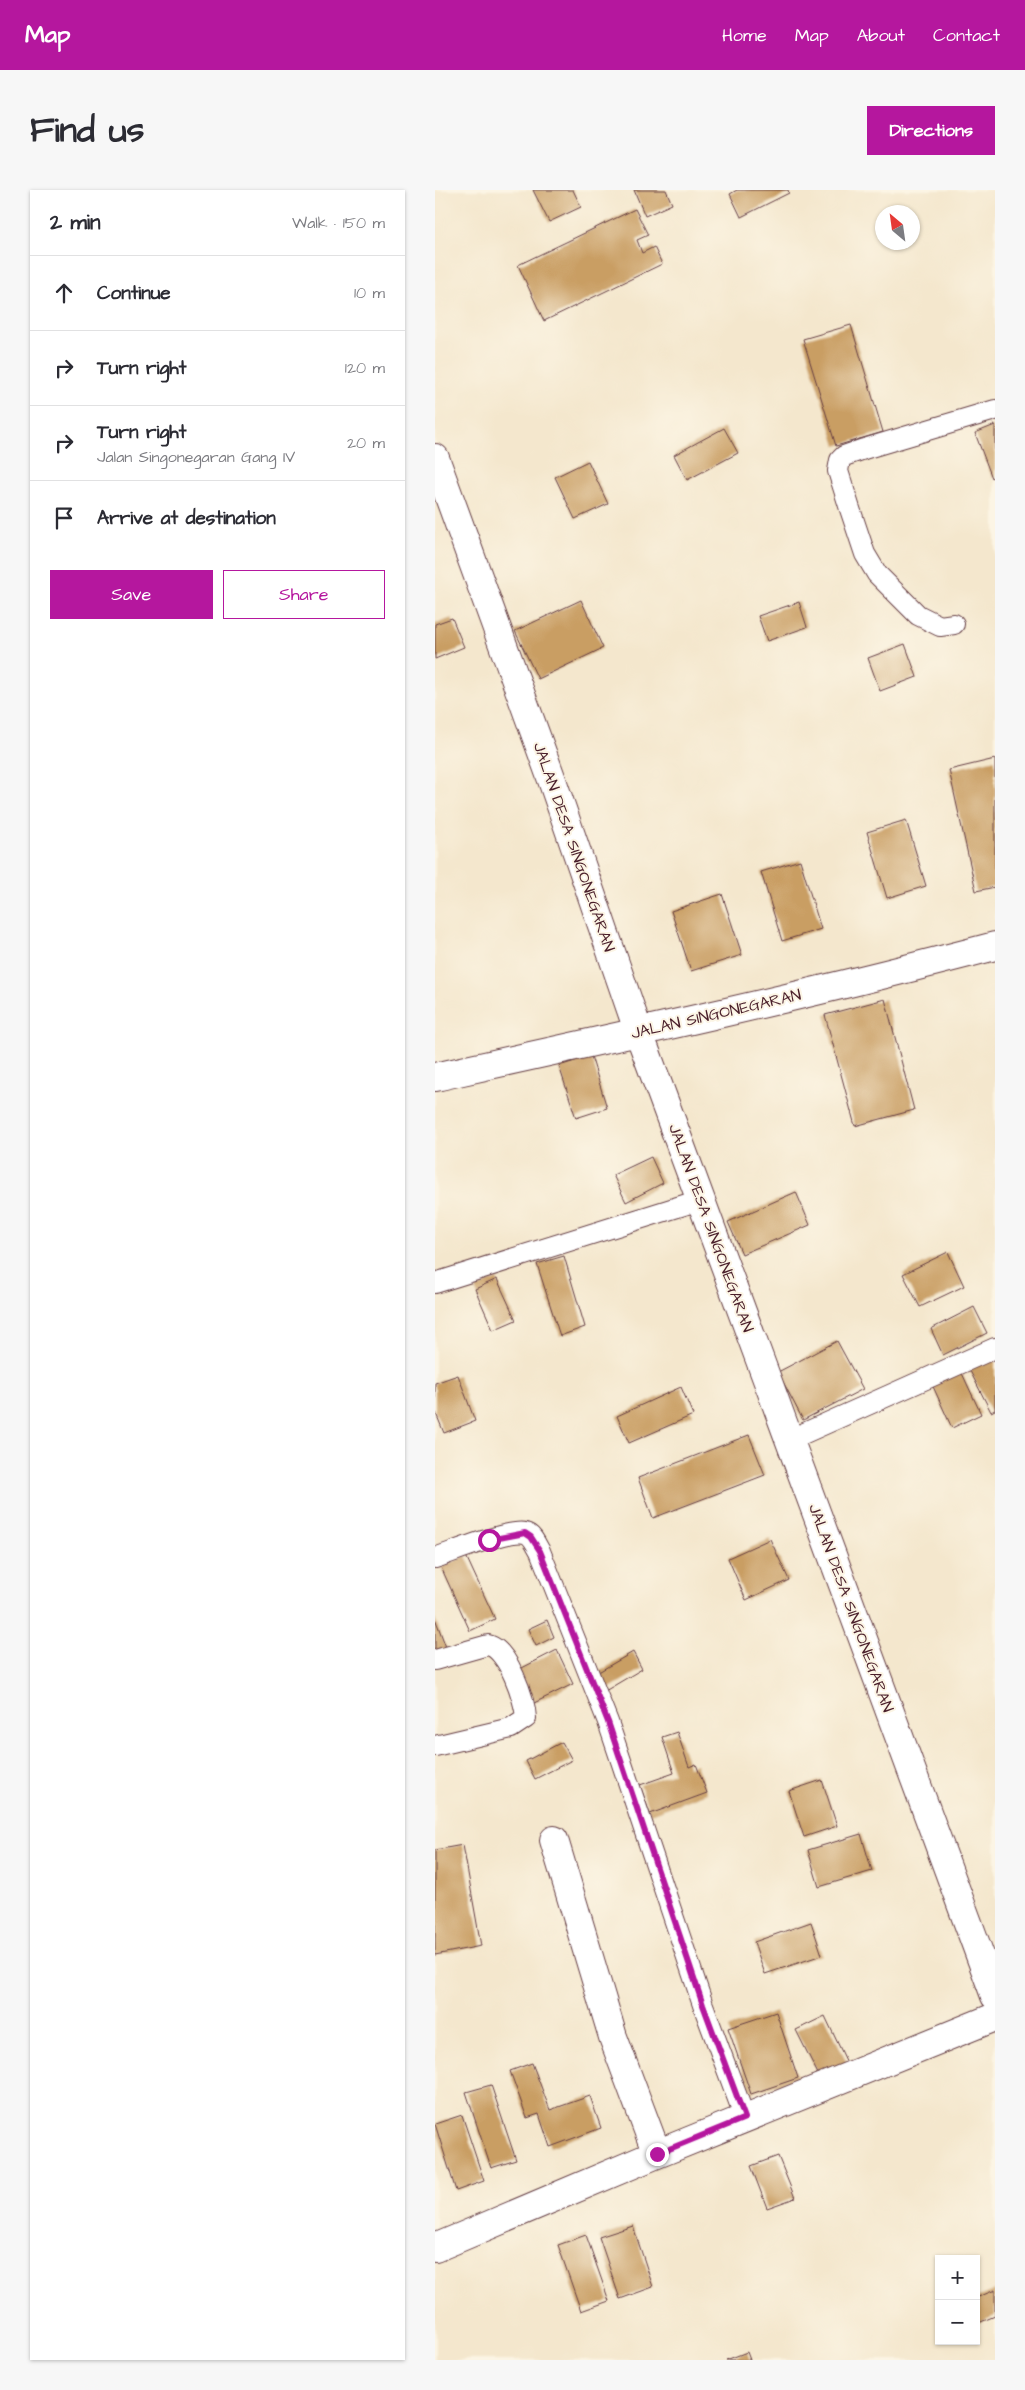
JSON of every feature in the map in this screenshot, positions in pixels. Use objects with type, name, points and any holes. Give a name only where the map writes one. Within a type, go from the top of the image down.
[{"type":"street","name":"JALAN DESA SINGONEGARAN","points":[[435,458],[549,771],[639,1033],[995,1996]]},
{"type":"street","name":"JALAN SINGONEGARAN","points":[[435,1077],[639,1033],[895,973],[995,946]]},
{"type":"street","points":[[554,1840],[613,2037],[657,2154]]},
{"type":"street","points":[[435,2248],[657,2154],[995,2017]]},
{"type":"lane","points":[[954,624],[940,626],[918,615],[877,574],[865,554],[850,509],[838,471],[840,460],[844,456],[864,449],[995,410]]},
{"type":"lane","points":[[435,1284],[700,1200]]},
{"type":"lane","points":[[789,1440],[995,1348]]},
{"type":"lane","points":[[435,1558],[504,1536],[525,1533],[531,1537],[540,1551],[608,1722],[703,2005],[745,2118]]},
{"type":"lane","points":[[435,1660],[488,1644],[494,1646],[508,1663],[526,1708],[526,1718],[511,1728],[435,1746]]},
{"type":"building","points":[[533,190],[573,190],[581,207],[549,222]]},
{"type":"building","points":[[634,190],[666,190],[672,204],[645,216]]},
{"type":"building","points":[[737,190],[788,190],[789,193],[741,217],[730,194]]},
{"type":"building","points":[[635,209],[648,235],[637,240],[642,253],[654,247],[662,264],[544,321],[518,265]]},
{"type":"building","points":[[851,325],[883,432],[836,446],[803,339]]},
{"type":"building","points":[[995,425],[995,476],[992,478],[975,433]]},
{"type":"building","points":[[724,428],[738,453],[687,480],[674,455]]},
{"type":"building","points":[[588,461],[608,504],[575,519],[555,477]]},
{"type":"building","points":[[581,600],[603,648],[538,679],[515,631]]},
{"type":"building","points":[[799,602],[807,627],[767,641],[758,616]]},
{"type":"building","points":[[452,618],[464,647],[435,659],[435,624]]},
{"type":"building","points":[[905,644],[917,677],[880,691],[868,658]]},
{"type":"building","points":[[995,759],[995,887],[976,891],[949,770]]},
{"type":"building","points":[[906,820],[926,886],[887,898],[867,832]]},
{"type":"building","points":[[800,860],[821,929],[782,941],[761,872]]},
{"type":"building","points":[[722,894],[742,955],[691,971],[671,911]]},
{"type":"building","points":[[885,999],[914,1110],[855,1126],[825,1015]]},
{"type":"building","points":[[591,1056],[607,1108],[576,1118],[559,1066]]},
{"type":"building","points":[[651,1157],[663,1183],[626,1202],[613,1175]]},
{"type":"building","points":[[796,1192],[810,1225],[742,1254],[728,1222]]},
{"type":"building","points":[[948,1252],[964,1286],[920,1307],[903,1274]]},
{"type":"building","points":[[564,1256],[585,1327],[560,1336],[537,1264]]},
{"type":"building","points":[[497,1279],[516,1320],[493,1330],[475,1289]]},
{"type":"building","points":[[974,1307],[987,1333],[943,1355],[931,1329]]},
{"type":"building","points":[[837,1341],[863,1389],[803,1420],[778,1372]]},
{"type":"building","points":[[995,1355],[995,1410],[991,1412],[969,1369]]},
{"type":"building","points":[[960,1369],[981,1414],[952,1428],[931,1382]]},
{"type":"building","points":[[458,1375],[475,1421],[444,1433],[435,1411],[435,1383]]},
{"type":"building","points":[[681,1387],[693,1415],[629,1443],[617,1416]]},
{"type":"building","points":[[749,1435],[765,1475],[653,1518],[638,1478]]},
{"type":"building","points":[[770,1539],[789,1580],[746,1600],[728,1558]]},
{"type":"building","points":[[466,1556],[495,1619],[470,1631],[441,1567]]},
{"type":"building","points":[[435,1618],[447,1650],[435,1654]]},
{"type":"building","points":[[547,1620],[554,1637],[536,1646],[528,1629]]},
{"type":"building","points":[[557,1650],[573,1684],[534,1703],[518,1670]]},
{"type":"building","points":[[633,1652],[642,1669],[605,1691],[595,1674]]},
{"type":"building","points":[[677,1732],[689,1767],[696,1764],[707,1793],[650,1814],[640,1785],[674,1773],[662,1737]]},
{"type":"building","points":[[562,1742],[572,1760],[535,1779],[526,1761]]},
{"type":"building","points":[[822,1780],[837,1826],[804,1837],[789,1791]]},
{"type":"building","points":[[861,1834],[872,1871],[819,1887],[808,1850]]},
{"type":"building","points":[[463,1845],[481,1946],[435,1955],[435,1850]]},
{"type":"building","points":[[811,1922],[822,1955],[765,1974],[754,1942]]},
{"type":"building","points":[[776,2012],[798,2078],[751,2094],[728,2028]]},
{"type":"building","points":[[825,2016],[849,2067],[821,2080],[796,2030]]},
{"type":"building","points":[[532,2063],[550,2110],[590,2096],[601,2128],[550,2147],[539,2114],[527,2118],[510,2071]]},
{"type":"building","points":[[491,2085],[516,2160],[491,2168],[466,2092]]},
{"type":"building","points":[[462,2115],[484,2181],[456,2191],[435,2124]]},
{"type":"building","points":[[778,2156],[795,2198],[767,2208],[751,2166]]},
{"type":"building","points":[[633,2226],[653,2287],[620,2299],[599,2237]]},
{"type":"building","points":[[586,2235],[609,2301],[581,2311],[558,2245]]},
{"type":"building","points":[[995,2290],[995,2316],[980,2322],[980,2300],[980,2296]]},
{"type":"building","points":[[747,2352],[750,2360],[726,2360]]},
{"type":"route","points":[[489,1540],[525,1533],[531,1537],[540,1551],[608,1722],[703,2005],[745,2118],[657,2154]]}]
